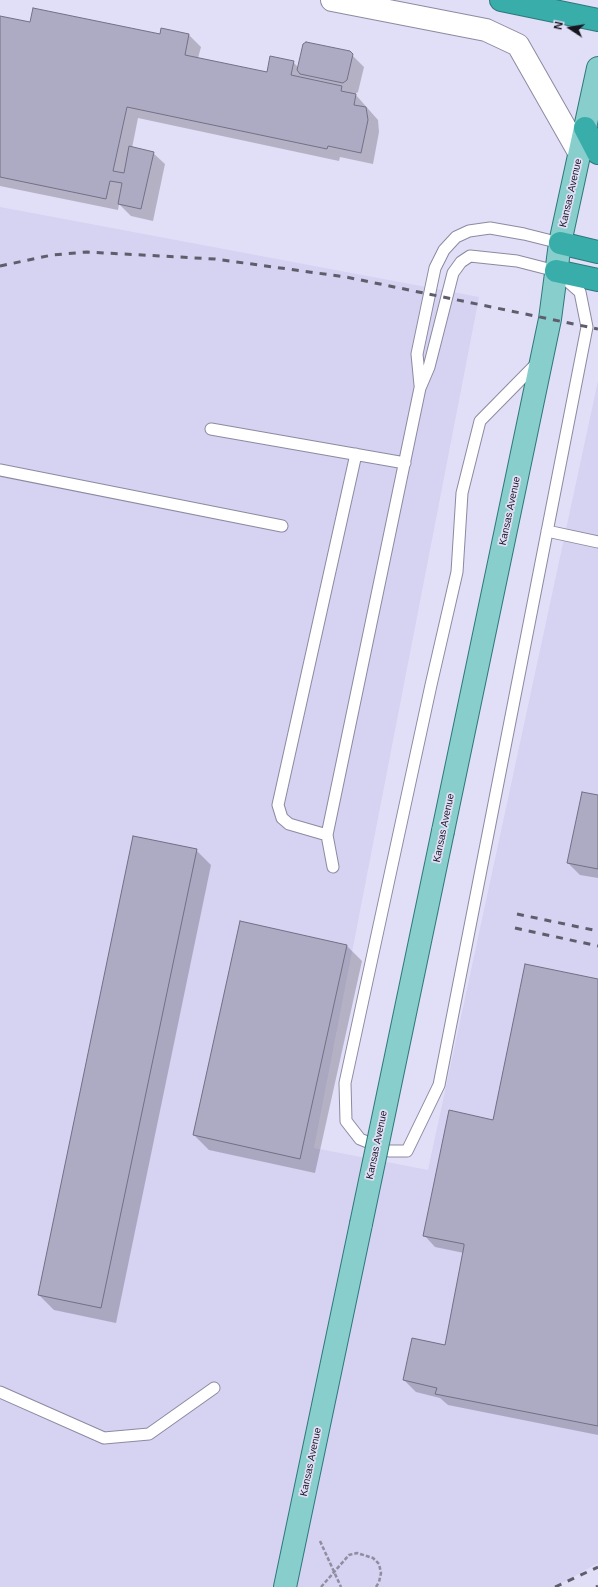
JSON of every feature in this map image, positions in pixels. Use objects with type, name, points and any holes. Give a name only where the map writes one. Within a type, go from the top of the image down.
[{"type":"highway","points":[[501,0],[598,20]]},
{"type":"highway","points":[[585,128],[589,153]]},
{"type":"highway","points":[[560,243],[598,252]]},
{"type":"highway","points":[[556,271],[598,280]]},
{"type":"main road","points":[[585,128],[598,68]]},
{"type":"main road","name":"Kansas Avenue","points":[[284,1587],[550,319],[560,243],[589,153]]},
{"type":"street","points":[[332,0],[486,30],[518,45],[589,153]]},
{"type":"lane","points":[[420,388],[417,354],[435,268],[444,250],[456,237],[469,231],[490,228],[524,234],[560,243]]},
{"type":"lane","points":[[333,867],[327,835],[420,388],[429,367],[453,273],[461,262],[470,256],[517,261],[556,271],[580,292],[587,326],[439,1085],[407,1151],[389,1151],[360,1139],[346,1122],[345,1083],[431,685],[457,572],[462,493],[480,421],[541,359]]},
{"type":"lane","points":[[211,429],[405,463]]},
{"type":"lane","points":[[327,835],[289,824],[282,818],[278,805],[356,454]]},
{"type":"lane","points":[[0,470],[282,526]]},
{"type":"lane","points":[[547,531],[598,542]]},
{"type":"lane","points":[[0,1392],[104,1438],[149,1434],[214,1388]]},
{"type":"path","points":[[320,1541],[341,1587]]},
{"type":"path","points":[[321,1587],[348,1555],[357,1553],[373,1558],[379,1564],[381,1573],[376,1587]]},
{"type":"shaded area","points":[[0,207],[479,297],[314,1148],[428,1170],[598,381],[598,1563],[555,1587],[0,1587]]},
{"type":"building","points":[[33,8],[160,34],[161,28],[189,34],[185,55],[267,72],[270,56],[294,61],[291,75],[342,86],[341,91],[356,94],[354,105],[366,107],[368,120],[361,153],[328,146],[327,149],[127,107],[113,171],[124,173],[129,146],[154,152],[141,209],[118,204],[122,183],[110,181],[106,199],[0,177],[0,16],[30,22]]},
{"type":"building","points":[[306,42],[350,51],[353,54],[347,80],[343,83],[300,74],[297,70],[303,44]]},
{"type":"building","points":[[582,792],[598,795],[598,869],[567,863]]},
{"type":"building","points":[[133,836],[197,849],[101,1308],[38,1295]]},
{"type":"building","points":[[240,921],[347,945],[300,1159],[193,1135]]},
{"type":"building","points":[[525,964],[598,979],[598,1426],[435,1394],[437,1388],[403,1380],[412,1338],[445,1345],[464,1246],[464,1244],[423,1236],[449,1110],[493,1120]]},
{"type":"railway","points":[[0,266],[52,255],[87,252],[215,259],[346,277],[598,329]]},
{"type":"railway","points":[[517,914],[598,931]]},
{"type":"railway","points":[[515,928],[598,946]]},
{"type":"railway","points":[[555,1587],[598,1567]]}]
